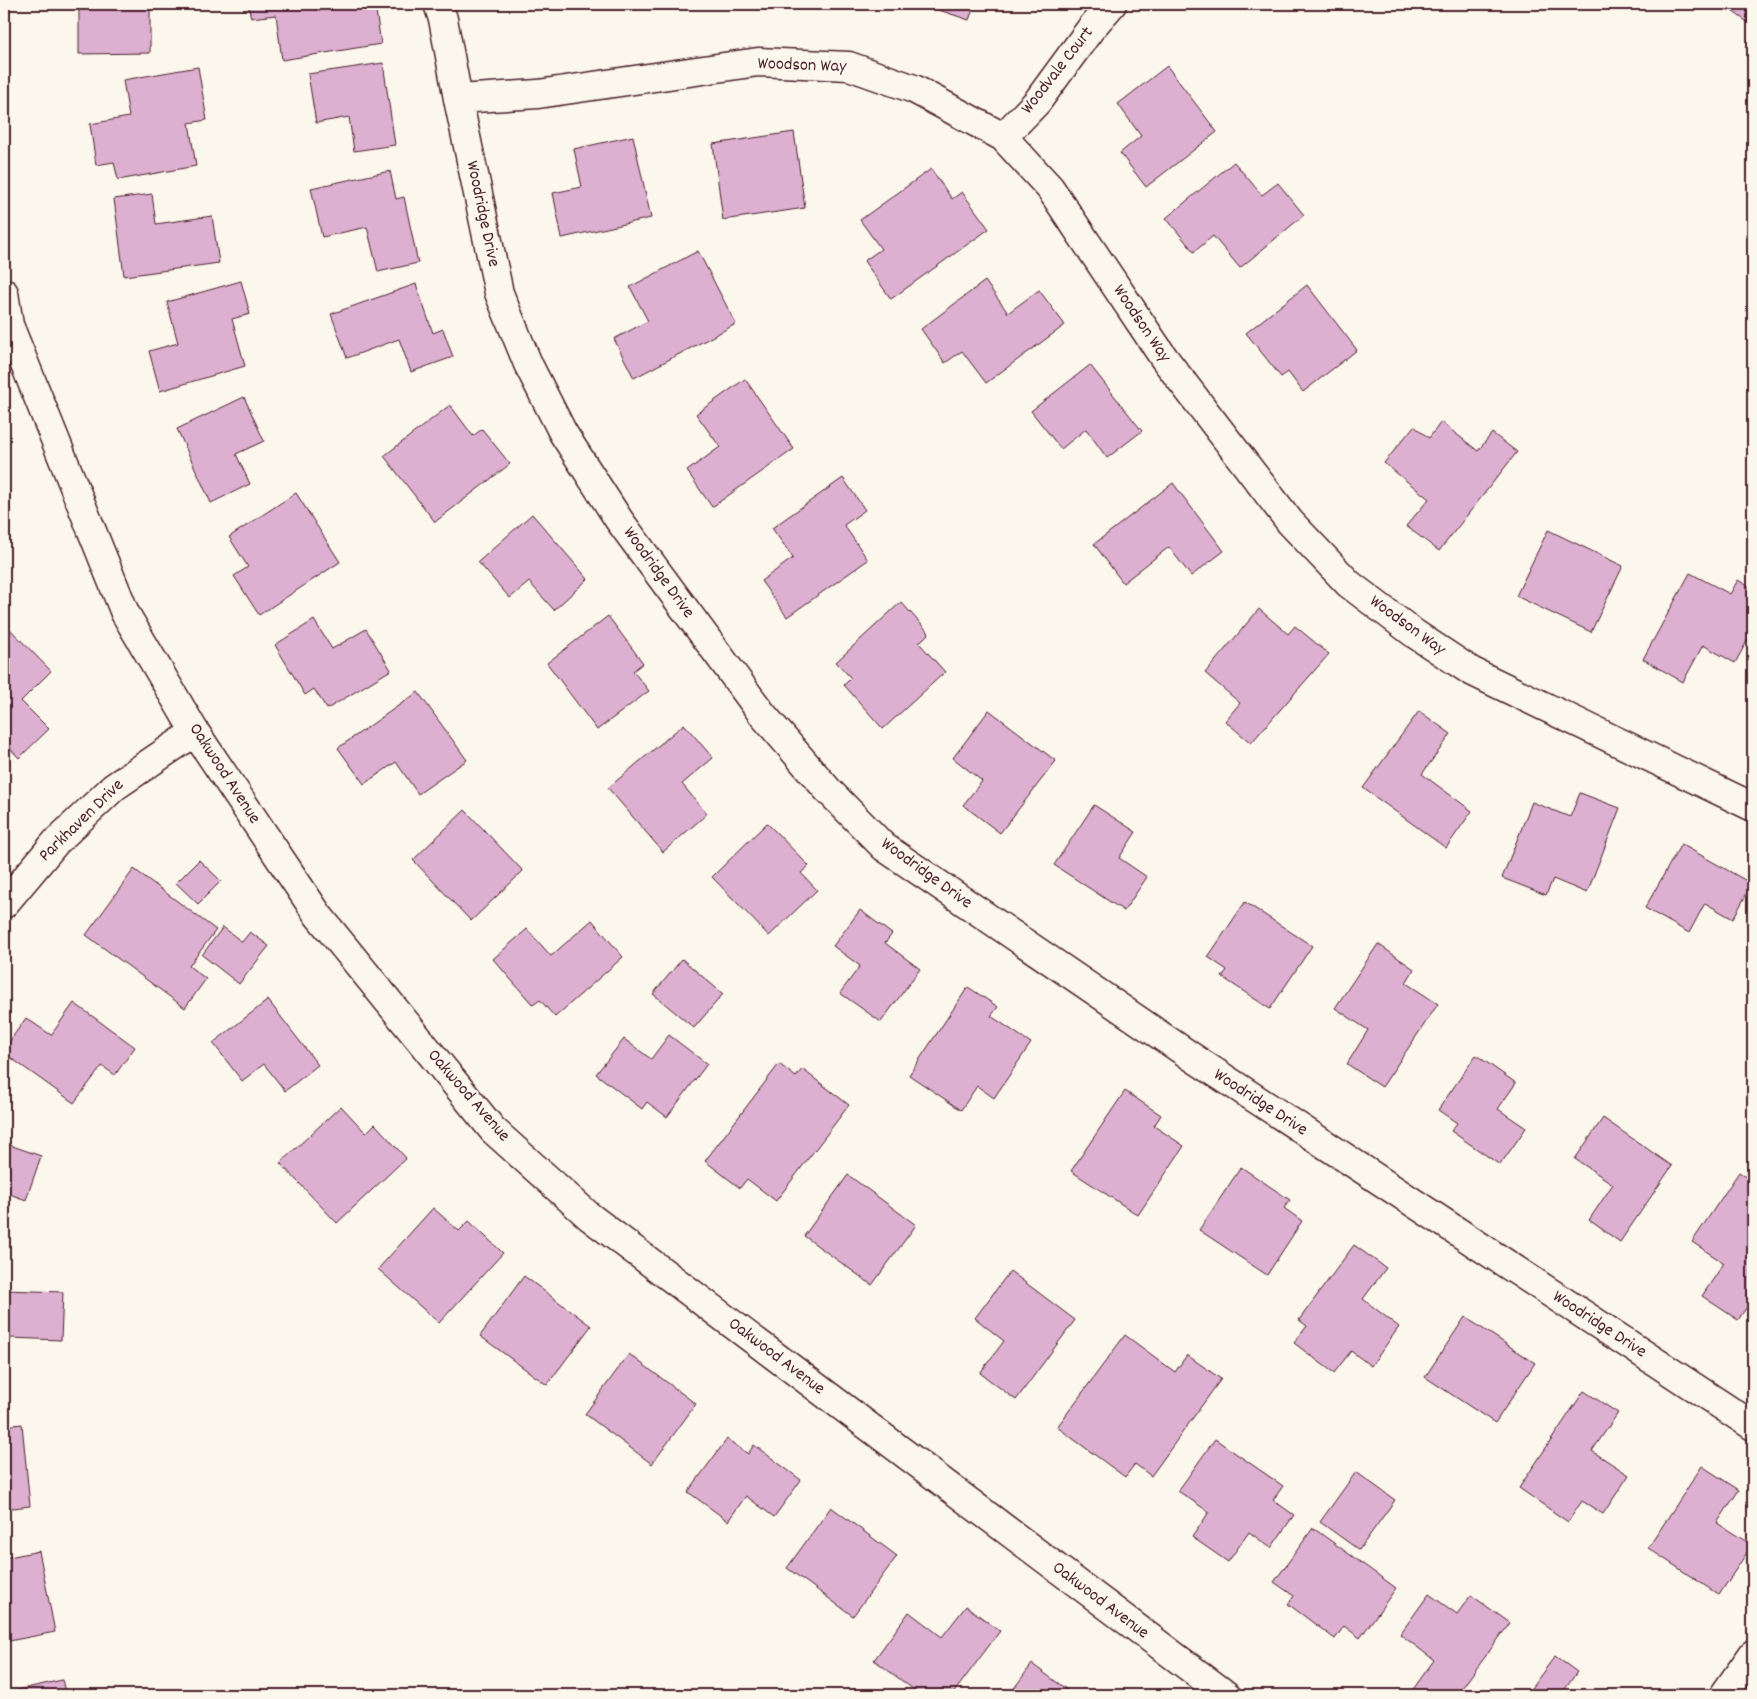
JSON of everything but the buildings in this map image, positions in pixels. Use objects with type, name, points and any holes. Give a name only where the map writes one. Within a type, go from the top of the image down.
[{"type":"street","name":"Woodridge Drive","points":[[438,4],[443,19],[499,293],[528,364],[563,433],[619,520],[763,715],[827,789],[884,847],[1200,1063],[1753,1426]]},
{"type":"street","name":"Woodvale Court","points":[[1003,137],[1037,102],[1092,27],[1112,4]]},
{"type":"street","name":"Woodson Way","points":[[458,98],[538,94],[758,62],[849,66],[914,89],[1003,137],[1050,188],[1164,358],[1290,522],[1349,584],[1415,634],[1471,671],[1753,807]]},
{"type":"street","name":"Oakwood Avenue","points":[[4,293],[6,326],[126,613],[195,732],[318,915],[493,1130],[590,1217],[1226,1695]]},
{"type":"street","name":"Parkhaven Drive","points":[[4,904],[56,842],[114,787],[195,732]]},
{"type":"street","points":[[1724,1695],[1753,1654]]}]
